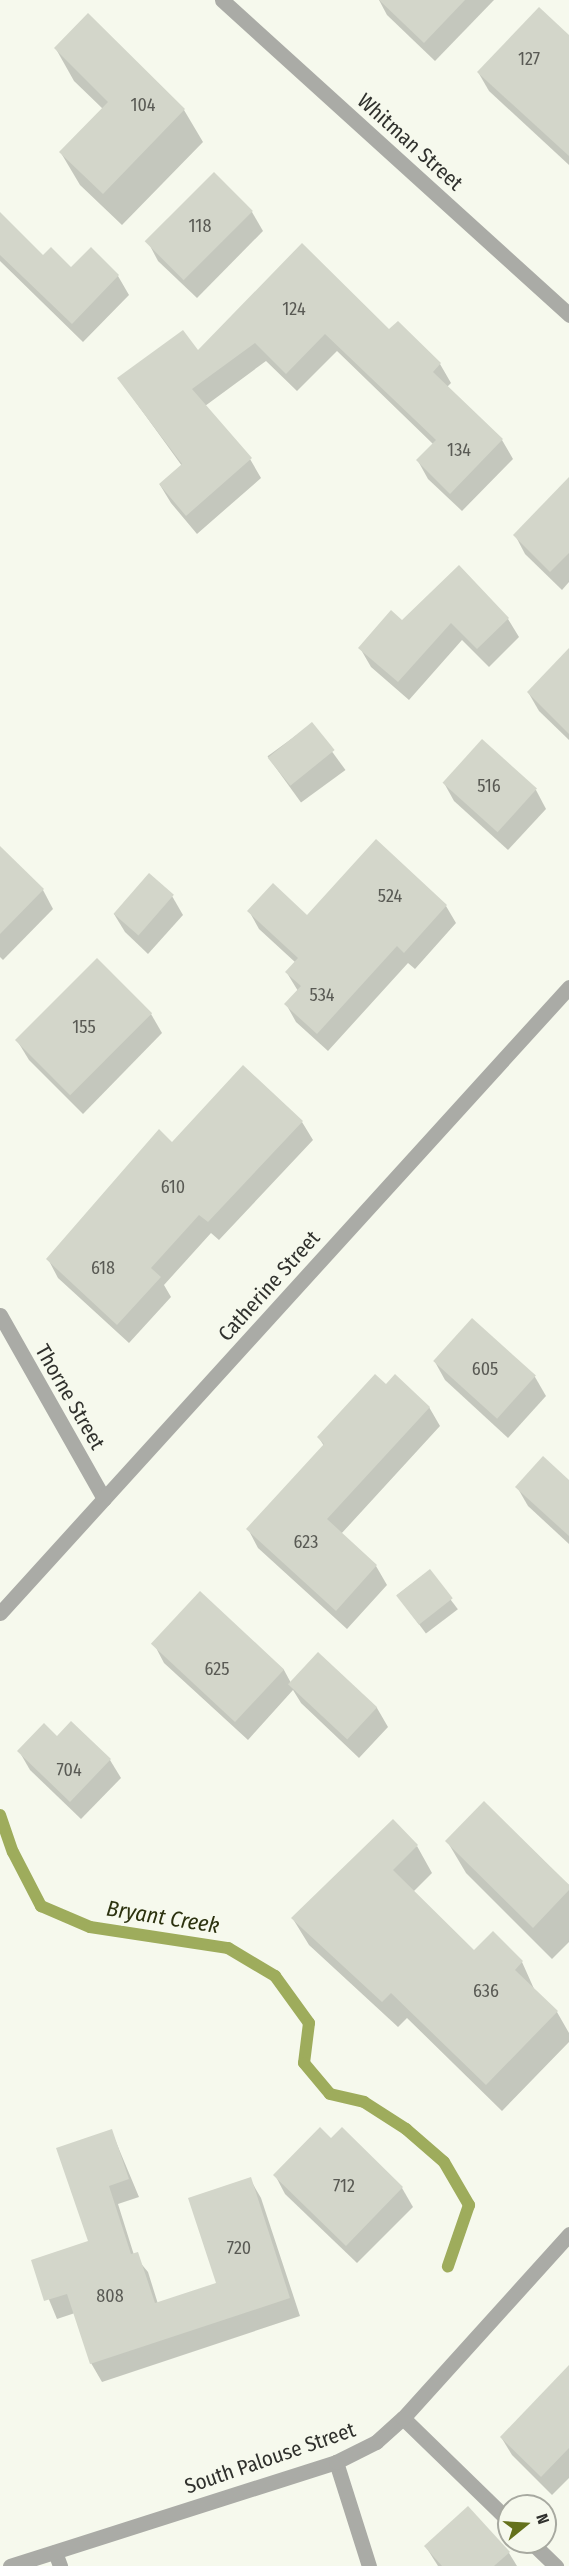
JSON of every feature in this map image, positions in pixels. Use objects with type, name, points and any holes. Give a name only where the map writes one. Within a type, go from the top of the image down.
[{"type":"street","name":"Whitman Street","points":[[222,0],[569,315]]},
{"type":"street","name":"Catherine Street","points":[[0,1613],[569,987]]},
{"type":"street","name":"Thorne Street","points":[[0,1315],[104,1499]]},
{"type":"street","name":"South Palouse Street","points":[[10,2566],[58,2559],[336,2462],[376,2442],[403,2418],[569,2234]]},
{"type":"street","points":[[403,2418],[497,2509]]},
{"type":"street","points":[[336,2462],[369,2566]]},
{"type":"street","points":[[544,2554],[556,2566]]},
{"type":"building","points":[[379,0],[465,0],[424,43]]},
{"type":"building","points":[[539,7],[569,35],[569,156],[477,72]]},
{"type":"building","points":[[88,13],[185,109],[103,194],[59,152],[108,102],[54,48]]},
{"type":"building","points":[[214,172],[253,211],[184,280],[145,241]]},
{"type":"building","points":[[0,212],[43,255],[51,247],[71,267],[91,247],[119,275],[72,324],[0,255]]},
{"type":"building","points":[[302,243],[389,329],[398,321],[441,363],[433,372],[503,439],[450,494],[416,460],[436,440],[325,334],[286,374],[255,343],[192,389],[252,458],[186,516],[159,484],[182,464],[117,378],[183,330],[198,350]]},
{"type":"building","points":[[569,477],[569,553],[550,572],[513,535]]},
{"type":"building","points":[[459,565],[509,618],[477,649],[451,623],[398,682],[358,648],[391,610],[402,620]]},
{"type":"building","points":[[569,648],[569,734],[527,692]]},
{"type":"building","points":[[312,722],[335,750],[290,786],[268,758]]},
{"type":"building","points":[[482,739],[537,789],[498,832],[443,783]]},
{"type":"building","points":[[376,839],[447,905],[404,953],[397,946],[317,1034],[284,1004],[301,986],[285,972],[298,958],[247,911],[273,883],[307,915]]},
{"type":"building","points":[[0,846],[44,889],[0,934]]},
{"type":"building","points":[[149,873],[174,895],[138,935],[114,914]]},
{"type":"building","points":[[97,958],[152,1013],[70,1095],[15,1040]]},
{"type":"building","points":[[243,1065],[303,1121],[208,1222],[199,1215],[151,1268],[161,1277],[117,1325],[46,1259],[159,1129],[172,1142]]},
{"type":"building","points":[[472,1318],[536,1376],[497,1419],[433,1361]]},
{"type":"building","points":[[375,1374],[386,1384],[395,1374],[430,1407],[327,1519],[377,1565],[336,1611],[246,1529],[324,1444],[317,1437]]},
{"type":"building","points":[[543,1456],[569,1480],[569,1536],[515,1487]]},
{"type":"building","points":[[430,1569],[453,1598],[419,1625],[396,1595]]},
{"type":"building","points":[[200,1591],[284,1669],[235,1722],[151,1644]]},
{"type":"building","points":[[318,1652],[377,1707],[347,1739],[288,1684]]},
{"type":"building","points":[[71,1721],[111,1759],[70,1802],[17,1751],[44,1723],[57,1736]]},
{"type":"building","points":[[484,1801],[569,1885],[569,1890],[533,1928],[445,1841]]},
{"type":"building","points":[[393,1819],[418,1845],[393,1870],[474,1950],[493,1931],[523,1961],[515,1970],[558,2011],[486,2085],[391,1993],[382,2002],[291,1918]]},
{"type":"building","points":[[320,2127],[331,2138],[342,2127],[403,2187],[346,2246],[273,2175]]},
{"type":"building","points":[[112,2129],[129,2179],[109,2186],[131,2254],[138,2252],[155,2303],[216,2283],[188,2198],[251,2177],[290,2298],[90,2364],[67,2294],[44,2301],[31,2260],[88,2241],[56,2148]]},
{"type":"building","points":[[569,2365],[569,2448],[541,2477],[500,2437]]},
{"type":"building","points":[[468,2506],[497,2538],[497,2554],[508,2554],[494,2566],[442,2566],[424,2546]]},
{"type":"waterway","name":"Bryant Creek","points":[[0,1815],[13,1852],[41,1906],[90,1927],[228,1948],[275,1976],[309,2023],[304,2063],[330,2094],[364,2102],[406,2129],[444,2162],[469,2205],[448,2266]]}]
